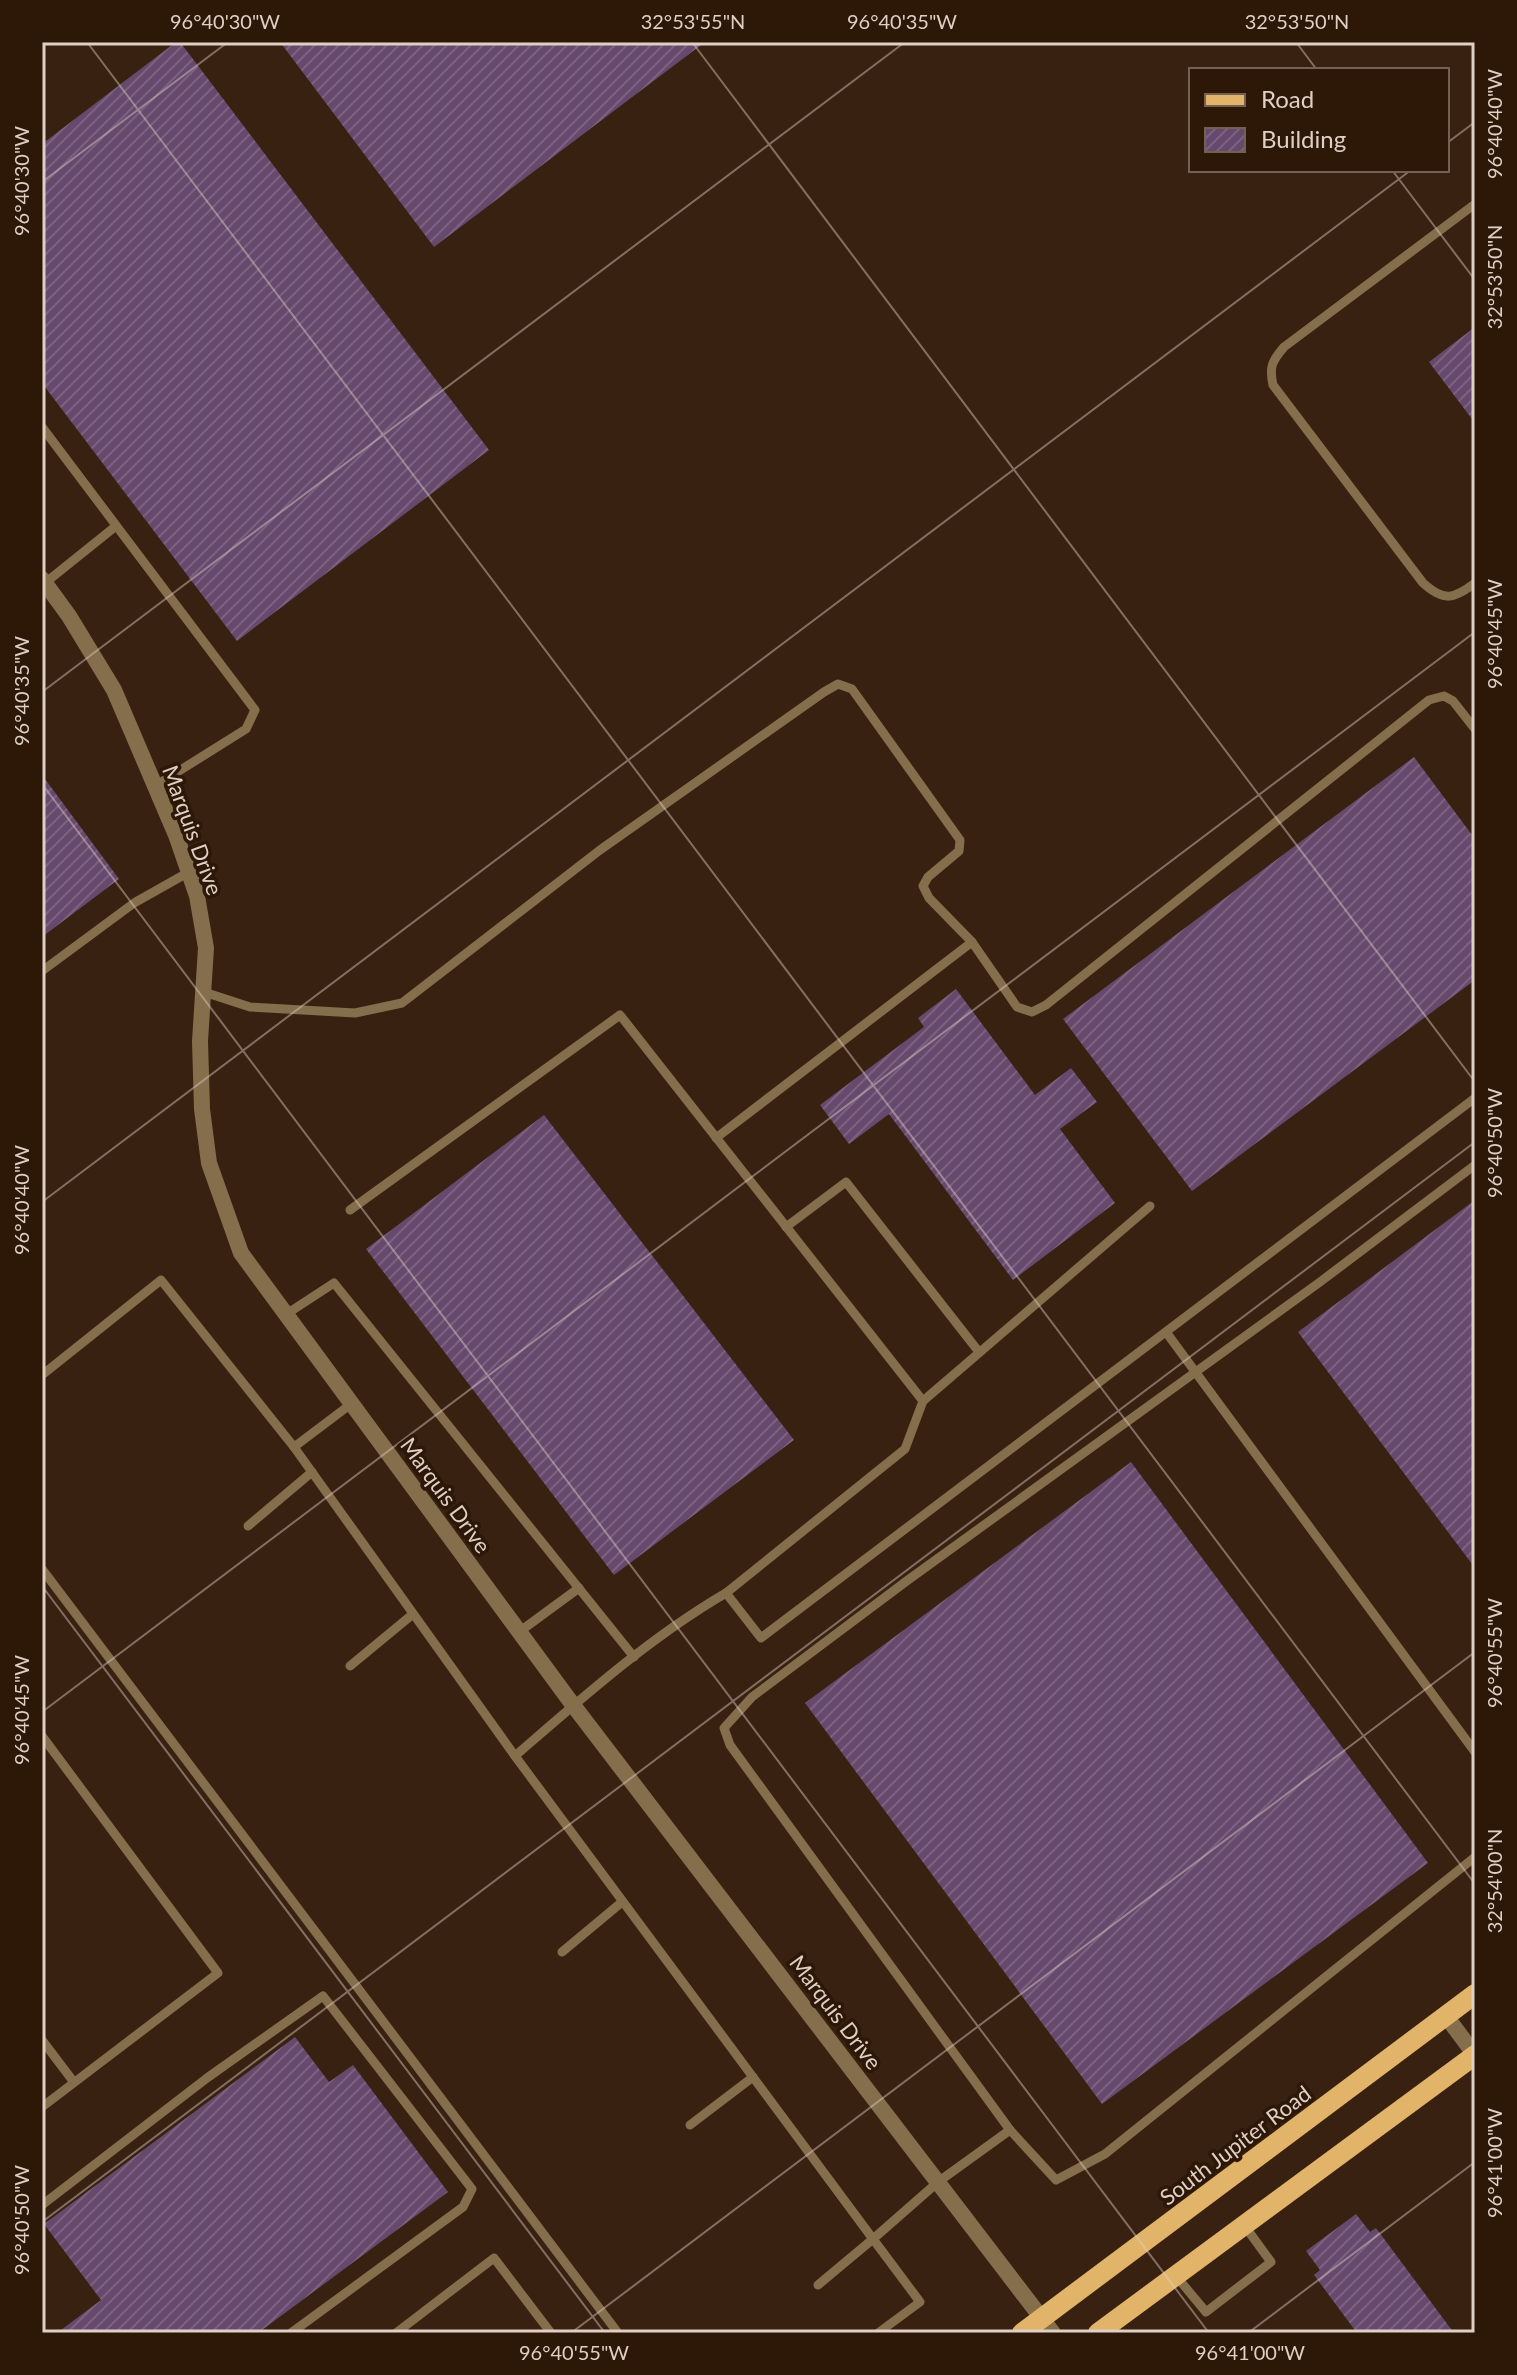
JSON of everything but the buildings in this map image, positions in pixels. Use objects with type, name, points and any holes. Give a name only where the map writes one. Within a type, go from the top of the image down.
[{"type":"main road","name":"South Jupiter Road","points":[[1022,2333],[1048,2326],[1475,1994]]},
{"type":"main road","points":[[1098,2333],[1475,2055]]},
{"type":"street","name":"Marquis Drive","points":[[43,581],[69,616],[114,690],[197,896],[206,948],[200,1041],[202,1109],[209,1163],[241,1253],[573,1705],[1048,2326]]},
{"type":"street","points":[[1446,2016],[1475,2055]]},
{"type":"lane","points":[[1475,204],[1284,347],[1269,370],[1273,385],[1423,583],[1434,593],[1444,596],[1457,596],[1475,583]]},
{"type":"lane","points":[[42,427],[255,710],[246,729],[155,786]]},
{"type":"lane","points":[[43,581],[116,526]]},
{"type":"lane","points":[[204,992],[250,1007],[355,1013],[402,1003],[600,850],[838,684],[852,689],[960,840],[959,851],[928,877],[923,886],[929,898],[972,942],[1017,1007],[1032,1012],[1046,1005],[1429,700],[1444,696],[1453,701],[1475,729]]},
{"type":"lane","points":[[42,971],[134,903],[189,872]]},
{"type":"lane","points":[[716,1138],[972,942]]},
{"type":"lane","points":[[350,1210],[620,1015],[923,1401]]},
{"type":"lane","points":[[726,1593],[761,1638],[1475,1098]]},
{"type":"lane","points":[[1475,1165],[848,1625],[752,1697],[724,1728],[730,1745],[1010,2130],[1056,2180],[1105,2154],[1475,1857]]},
{"type":"lane","points":[[786,1227],[846,1182],[979,1352]]},
{"type":"lane","points":[[515,1756],[673,1625],[726,1593],[905,1449],[923,1401],[1150,1206]]},
{"type":"lane","points":[[42,1375],[161,1280],[294,1447],[515,1756],[920,2302],[878,2333]]},
{"type":"lane","points":[[285,1315],[334,1283],[634,1657]]},
{"type":"lane","points":[[1166,1332],[1475,1752]]},
{"type":"lane","points":[[294,1447],[351,1404]]},
{"type":"lane","points":[[248,1526],[312,1472]]},
{"type":"lane","points":[[42,1569],[618,2333]]},
{"type":"lane","points":[[519,1632],[579,1588]]},
{"type":"lane","points":[[350,1666],[413,1614]]},
{"type":"lane","points":[[42,1736],[218,1973],[43,2105]]},
{"type":"lane","points":[[562,1952],[622,1902]]},
{"type":"lane","points":[[42,2205],[207,2078],[323,1996],[472,2189],[463,2207],[291,2333]]},
{"type":"lane","points":[[42,2040],[73,2081]]},
{"type":"lane","points":[[690,2125],[753,2077]]},
{"type":"lane","points":[[818,2285],[938,2182],[1010,2130]]},
{"type":"lane","points":[[1176,2276],[1206,2312],[1271,2262],[1244,2225]]},
{"type":"lane","points":[[396,2333],[494,2258],[551,2333]]}]
